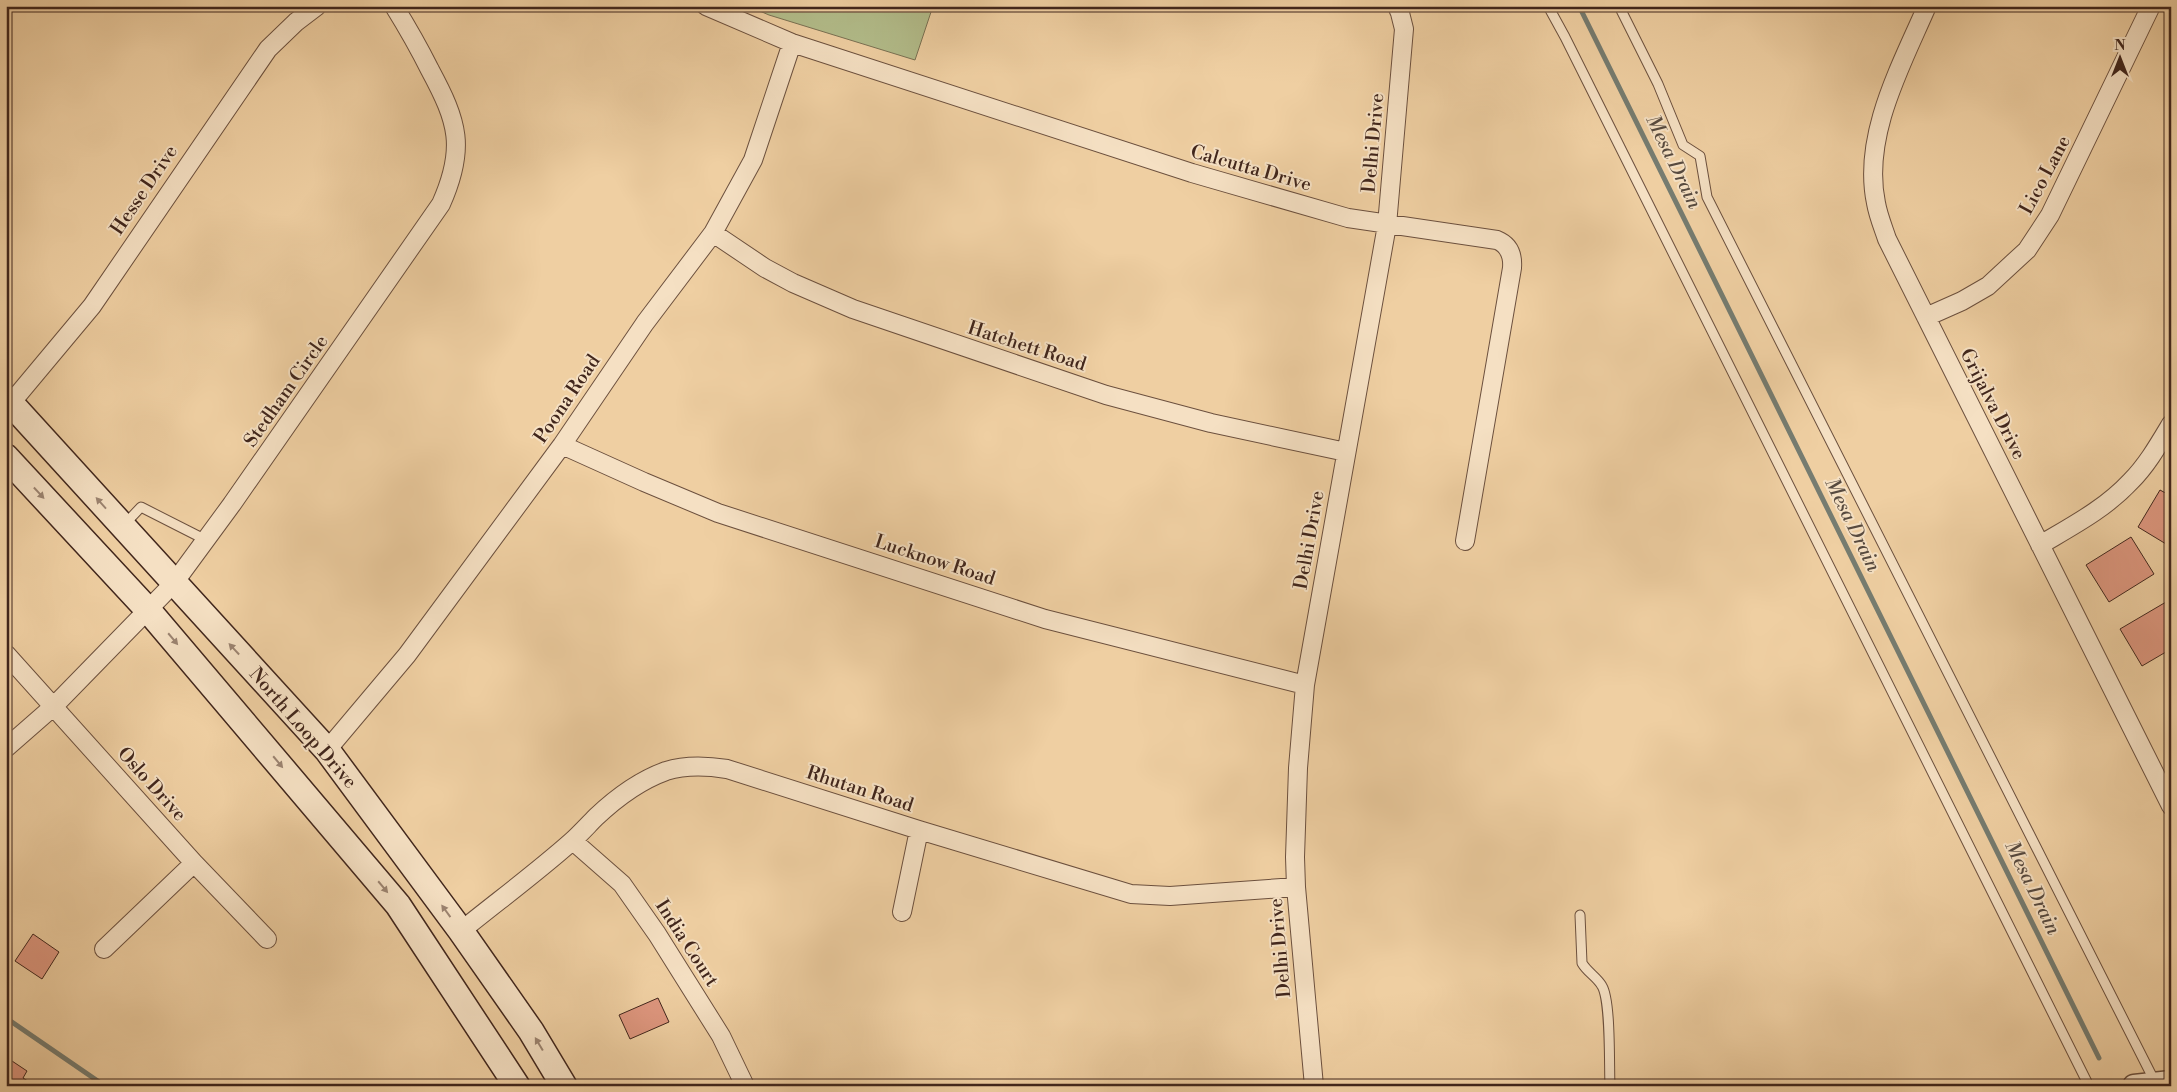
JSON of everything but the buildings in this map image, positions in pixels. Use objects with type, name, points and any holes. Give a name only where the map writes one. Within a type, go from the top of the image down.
[{"type":"main road","name":"North Loop Drive","points":[[9,401],[327,750],[461,931],[531,1031],[564,1086]]},
{"type":"main road","points":[[6,457],[148,610],[398,906],[517,1086]]},
{"type":"street","name":"Hesse Drive","points":[[9,401],[92,306],[268,49],[296,22],[317,6]]},
{"type":"street","name":"Stedham Circle","points":[[6,748],[54,706],[174,583],[436,212],[450,184],[455,165],[456,143],[454,122],[448,104],[394,6]]},
{"type":"street","name":"Calcutta Drive","points":[[706,6],[792,44],[1192,173],[1348,218],[1497,240],[1503,243],[1510,250],[1513,259],[1465,541]]},
{"type":"street","name":"Delhi Drive","points":[[1314,1086],[1296,887],[1295,857],[1298,768],[1305,685],[1387,225],[1404,29],[1396,6]]},
{"type":"street","name":"Grijalva Drive","points":[[1927,6],[1878,126],[1874,171],[1876,202],[1887,239],[2171,806]]},
{"type":"street","name":"Lico Lane","points":[[1926,317],[1962,301],[1988,286],[2010,268],[2027,250],[2050,215],[2151,6]]},
{"type":"street","name":"Poona Road","points":[[327,750],[407,655],[562,445],[645,323],[713,233],[753,160],[792,44]]},
{"type":"street","name":"Hatchett Road","points":[[713,233],[765,268],[793,283],[854,309],[910,329],[1106,395],[1210,423],[1346,452]]},
{"type":"street","points":[[2040,545],[2095,512],[2115,497],[2132,480],[2171,424]]},
{"type":"street","name":"Lucknow Road","points":[[562,445],[644,482],[718,512],[1036,616],[1305,685]]},
{"type":"street","name":"Oslo Drive","points":[[6,654],[194,863],[267,939]]},
{"type":"street","name":"Rhutan Road","points":[[461,931],[572,841],[597,816],[648,780],[667,771],[687,767],[727,769],[919,830],[1131,894],[1170,896],[1296,887]]},
{"type":"street","points":[[902,912],[919,830]]},
{"type":"street","name":"India Court","points":[[572,841],[622,884],[657,934],[721,1036],[745,1086]]},
{"type":"street","points":[[104,949],[194,863]]},
{"type":"lane","points":[[1548,6],[2089,1086]]},
{"type":"lane","points":[[1619,6],[1658,84],[1683,145],[1700,156],[1707,197],[2154,1084]]},
{"type":"lane","points":[[122,527],[141,507],[206,540]]},
{"type":"lane","points":[[1580,915],[1582,963],[1585,969],[1602,984],[1604,991],[1610,1086]]},
{"type":"green space","points":[[748,6],[933,6],[915,60],[769,15]]},
{"type":"waterway","name":"Mesa Drain","points":[[1579,6],[2099,1058]]},
{"type":"waterway","points":[[6,1018],[105,1086]]}]
